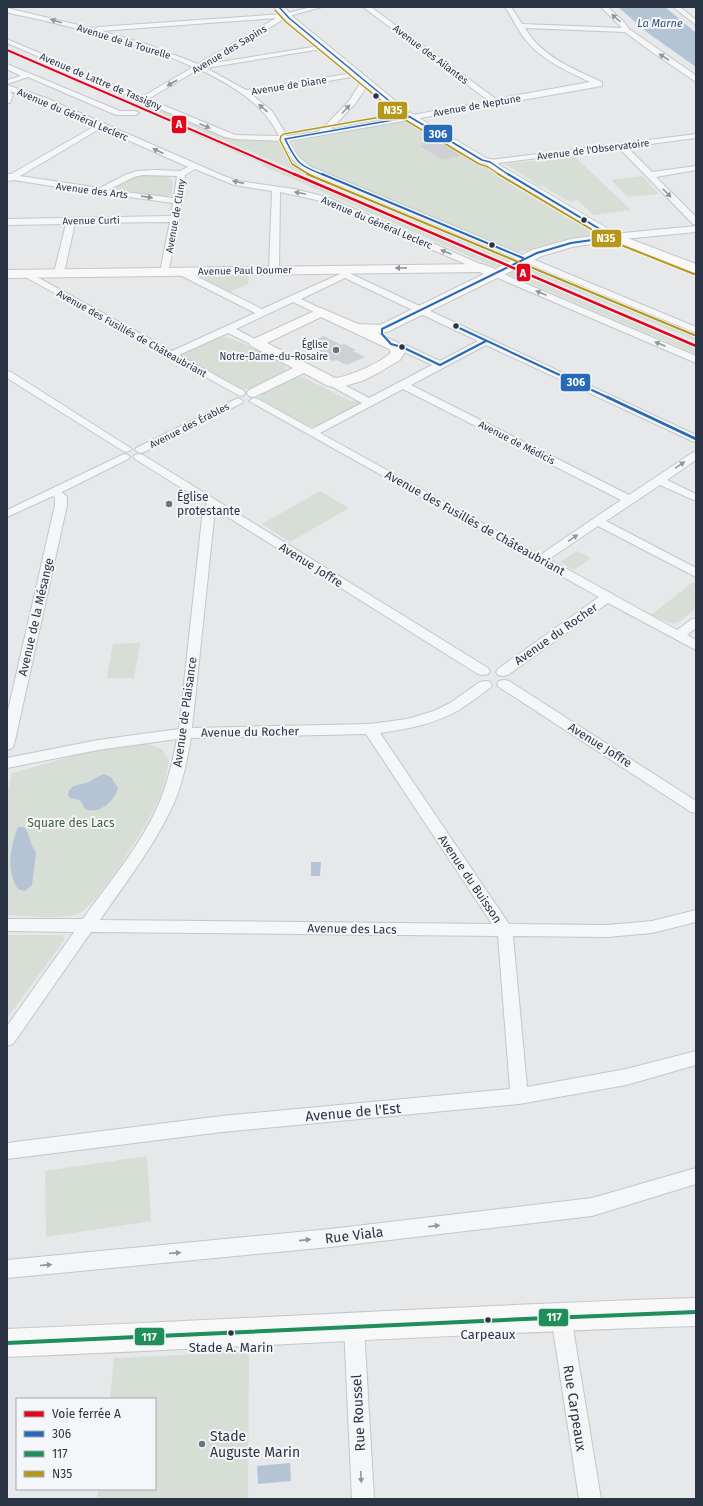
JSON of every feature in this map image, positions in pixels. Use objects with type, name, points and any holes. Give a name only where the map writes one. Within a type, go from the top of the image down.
[{"type":"street","points":[[279,7],[324,47],[410,117],[482,160],[490,162],[497,168],[613,237],[696,268]]},
{"type":"street","name":"Avenue des Sapins","points":[[143,100],[287,15],[318,7]]},
{"type":"street","name":"Avenue des Ailantes","points":[[366,7],[495,102]]},
{"type":"street","points":[[508,7],[530,42],[546,56],[604,86]]},
{"type":"street","points":[[604,7],[623,24],[626,30]]},
{"type":"street","points":[[676,7],[696,23]]},
{"type":"street","name":"Avenue de la Tourelle","points":[[7,10],[91,30],[160,50],[203,65],[266,110],[273,118],[285,139]]},
{"type":"street","points":[[91,30],[287,15]]},
{"type":"street","points":[[688,18],[696,17]]},
{"type":"street","points":[[520,26],[626,30],[653,50],[681,67],[696,80]]},
{"type":"street","name":"Avenue de Lattre de Tassigny","points":[[7,41],[230,136],[285,139]]},
{"type":"street","points":[[203,65],[324,47]]},
{"type":"street","points":[[7,66],[25,76],[35,77],[119,113],[136,113]]},
{"type":"street","name":"Avenue de Diane","points":[[244,93],[357,74]]},
{"type":"street","points":[[7,82],[25,76]]},
{"type":"street","name":"Avenue de Neptune","points":[[285,139],[320,134],[597,83]]},
{"type":"street","points":[[320,134],[330,126],[352,102],[362,87],[369,84]]},
{"type":"street","name":"Avenue du Général Leclerc","points":[[7,93],[20,91],[193,167],[222,178],[237,183],[294,192],[324,199],[696,360]]},
{"type":"street","points":[[8,178],[100,126]]},
{"type":"street","name":"Avenue de l'Observatoire","points":[[490,162],[696,136]]},
{"type":"street","points":[[285,139],[296,161],[306,168],[696,330]]},
{"type":"street","points":[[620,145],[696,222]]},
{"type":"street","name":"Avenue de Cluny","points":[[165,272],[175,219],[181,174],[193,167]]},
{"type":"street","points":[[650,175],[696,168]]},
{"type":"street","points":[[102,191],[104,188],[138,173],[147,172],[181,174]]},
{"type":"street","name":"Avenue des Arts","points":[[8,178],[177,201]]},
{"type":"street","points":[[274,270],[276,189]]},
{"type":"street","name":"Avenue Curti","points":[[7,222],[175,219]]},
{"type":"street","points":[[59,273],[71,221]]},
{"type":"street","points":[[352,327],[372,330],[382,329],[420,310],[488,270],[550,248],[571,243],[613,237],[696,229]]},
{"type":"street","name":"Avenue Paul Doumer","points":[[7,274],[274,270],[343,272],[488,270]]},
{"type":"street","points":[[179,271],[262,313]]},
{"type":"street","points":[[171,355],[293,299],[343,272],[420,310],[696,439]]},
{"type":"street","name":"Avenue des Fusillés de Châteaubriant","points":[[25,274],[696,646]]},
{"type":"street","points":[[293,299],[392,345],[402,347],[440,365]]},
{"type":"street","points":[[256,343],[321,312]]},
{"type":"street","points":[[228,329],[370,403]]},
{"type":"street","points":[[333,383],[342,383],[351,380],[395,357],[398,352],[382,334],[382,329]]},
{"type":"street","points":[[312,433],[486,341]]},
{"type":"street","points":[[246,397],[303,368]]},
{"type":"street","points":[[7,374],[126,453]]},
{"type":"street","name":"Avenue de Médicis","points":[[404,385],[629,500]]},
{"type":"street","name":"Avenue des Érables","points":[[140,453],[246,397]]},
{"type":"street","points":[[7,514],[55,491],[134,448],[140,453]]},
{"type":"street","name":"Avenue Joffre","points":[[140,453],[214,504],[484,678]]},
{"type":"street","points":[[540,560],[696,455]]},
{"type":"street","points":[[659,480],[696,498]]},
{"type":"street","name":"Avenue de la Mésange","points":[[7,745],[61,505],[61,497],[55,491]]},
{"type":"street","name":"Avenue de Plaisance","points":[[7,1039],[148,839],[167,802],[178,767],[185,733],[209,509],[214,504]]},
{"type":"street","points":[[597,521],[696,573]]},
{"type":"street","name":"Avenue du Rocher","points":[[503,678],[608,597]]},
{"type":"street","points":[[678,636],[696,622]]},
{"type":"street","points":[[490,669],[503,678],[492,687],[484,678],[490,669]]},
{"type":"street","name":"Avenue du Rocher","points":[[7,763],[98,744],[185,733],[370,729],[408,724],[439,714],[456,706],[484,678]]},
{"type":"street","name":"Avenue Joffre","points":[[503,678],[696,808]]},
{"type":"street","name":"Avenue du Buisson","points":[[370,729],[505,930],[519,1096]]},
{"type":"street","name":"Avenue des Lacs","points":[[7,925],[607,931],[652,927],[696,916]]},
{"type":"street","name":"Avenue de l'Est","points":[[7,1152],[222,1124],[519,1096],[626,1077],[696,1058]]},
{"type":"street","name":"Rue Viala","points":[[7,1269],[330,1238],[592,1207],[696,1176]]},
{"type":"street","points":[[7,1343],[138,1338],[561,1316],[696,1312]]},
{"type":"street","name":"Rue Carpeaux","points":[[561,1316],[590,1499]]},
{"type":"street","name":"Rue Roussel","points":[[354,1326],[363,1499]]},
{"type":"green space","points":[[83,77],[226,138],[281,141],[297,165],[293,167],[513,259],[509,262],[125,98],[81,78]]},
{"type":"green space","points":[[402,121],[410,122],[599,232],[597,234],[562,240],[525,251],[515,252],[317,170],[302,159],[293,142]]},
{"type":"green space","points":[[177,125],[500,265],[494,267],[261,165],[263,164],[176,126]]},
{"type":"green space","points":[[574,156],[631,210],[593,215],[578,200],[570,202],[542,186],[538,186],[505,164]]},
{"type":"green space","points":[[143,175],[164,175],[173,182],[172,194],[167,197],[120,191],[115,188],[132,178]]},
{"type":"green space","points":[[642,176],[659,194],[628,197],[611,180]]},
{"type":"green space","points":[[523,263],[696,334],[696,341],[517,266]]},
{"type":"green space","points":[[510,270],[696,349],[696,354],[504,272]]},
{"type":"green space","points":[[249,273],[248,284],[230,292],[197,275]]},
{"type":"green space","points":[[217,337],[243,343],[261,352],[285,366],[285,374],[254,389],[240,389],[180,356],[183,353]]},
{"type":"green space","points":[[303,377],[350,401],[357,400],[362,404],[320,426],[305,426],[260,400],[260,394],[293,378]]},
{"type":"green space","points":[[320,491],[349,508],[290,542],[262,524]]},
{"type":"green space","points":[[577,551],[591,558],[574,570],[560,562]]},
{"type":"green space","points":[[693,582],[696,583],[696,608],[683,619],[679,622],[671,623],[651,615]]},
{"type":"green space","points":[[140,643],[134,678],[107,678],[113,644]]},
{"type":"green space","name":"Square des Lacs","points":[[147,744],[162,749],[169,760],[162,791],[145,826],[110,880],[98,895],[88,907],[80,913],[73,915],[45,917],[7,915],[7,793],[12,773],[84,753]]},
{"type":"green space","points":[[7,935],[62,935],[65,939],[7,1018]]},
{"type":"green space","points":[[147,1156],[151,1221],[46,1237],[45,1171]]},
{"type":"green space","name":"Stade Auguste Marin","points":[[249,1352],[248,1499],[86,1499],[97,1498],[98,1490],[156,1490],[156,1398],[110,1398],[114,1358]]},
{"type":"water","name":"La Marne","points":[[618,7],[665,7],[696,33],[696,67],[648,33]]},
{"type":"water","points":[[104,774],[111,777],[118,788],[113,798],[101,809],[85,809],[80,800],[70,798],[68,795],[72,787],[88,782]]},
{"type":"water","points":[[18,827],[24,827],[36,853],[32,885],[25,891],[18,889],[14,882],[10,858]]},
{"type":"water","points":[[311,862],[321,862],[320,876],[311,876]]},
{"type":"water","points":[[290,1463],[291,1481],[258,1484],[257,1466]]},
{"type":"building","points":[[437,140],[463,155],[443,160],[420,146],[425,145],[422,143]]},
{"type":"building","name":"Église Notre-Dame-du-Rosaire","points":[[324,336],[341,345],[344,344],[356,350],[353,351],[365,357],[347,365],[336,360],[333,361],[321,355],[324,354],[306,344]]},
{"type":"railway","points":[[134,103],[159,116]]},
{"type":"railway","points":[[353,200],[400,218]]},
{"type":"rail line","name":"A","points":[[7,50],[415,227],[696,346]]},
{"type":"transit line","name":"306","points":[[279,7],[289,18],[405,114],[482,160],[490,162],[497,168],[613,237]]},
{"type":"transit line","name":"N35","points":[[275,10],[286,22],[402,118],[479,164],[488,167],[611,241],[694,274]]},
{"type":"transit line","name":"N35","points":[[409,112],[284,134],[281,136],[280,140],[292,164],[304,173],[694,335]]},
{"type":"transit line","name":"306","points":[[410,117],[285,139],[296,161],[306,168],[523,258]]},
{"type":"transit line","name":"306","points":[[486,341],[440,365],[402,347],[391,344],[382,334],[382,329],[537,253],[571,243],[613,237]]},
{"type":"transit line","name":"306","points":[[455,326],[696,439]]},
{"type":"transit line","name":"117","points":[[7,1343],[696,1312]]},
{"type":"place","name":"Église Notre-Dame-du-Rosaire","points":[[336,350]]},
{"type":"place","name":"Église protestante","points":[[169,504]]},
{"type":"place","name":"Carpeaux","points":[[488,1320]]},
{"type":"place","name":"Stade A. Marin","points":[[231,1333]]},
{"type":"place","name":"Stade Auguste Marin","points":[[202,1444]]}]
